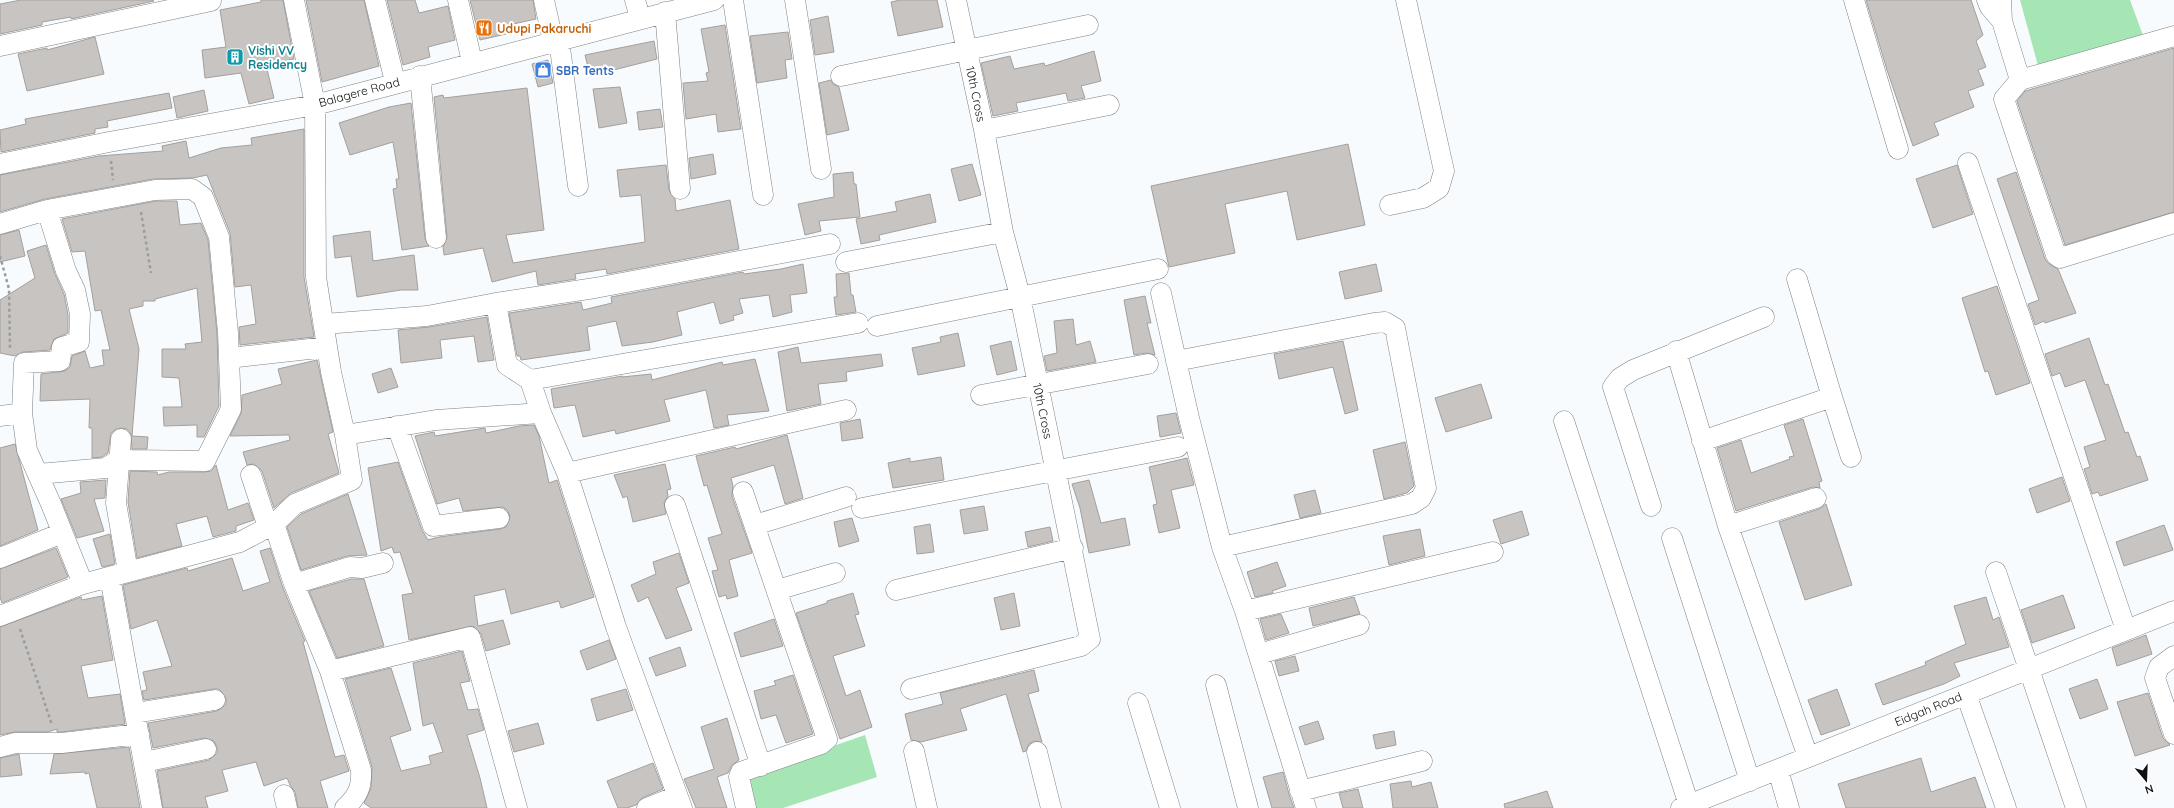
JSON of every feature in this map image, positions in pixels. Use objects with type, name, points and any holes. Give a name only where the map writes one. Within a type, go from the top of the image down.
[{"type":"street","points":[[4,614],[83,584],[240,542],[271,525],[295,504],[352,480],[345,435],[331,372],[316,277],[315,105],[294,0]]},
{"type":"street","points":[[375,0],[395,82]]},
{"type":"street","points":[[458,0],[472,62]]},
{"type":"street","points":[[544,0],[556,41],[578,186]]},
{"type":"street","name":"Balagere Road","points":[[0,164],[109,142],[315,105],[395,82],[556,41],[638,9],[665,12],[714,0]]},
{"type":"street","points":[[733,0],[764,195]]},
{"type":"street","points":[[795,0],[821,169]]},
{"type":"street","name":"10th Cross","points":[[911,689],[1081,646],[1090,639],[1020,296],[1003,232],[984,130],[956,0]]},
{"type":"street","points":[[1390,205],[1423,198],[1439,188],[1444,172],[1406,0]]},
{"type":"street","points":[[1854,0],[1898,149]]},
{"type":"street","points":[[1987,0],[1990,8],[2002,21]]},
{"type":"street","points":[[2001,0],[2002,21],[2020,80]]},
{"type":"street","points":[[0,46],[211,1]]},
{"type":"street","points":[[665,12],[680,189]]},
{"type":"street","points":[[841,76],[1088,25]]},
{"type":"street","points":[[2174,36],[2020,80],[2004,99],[2056,255],[2060,258],[2174,224]]},
{"type":"street","points":[[420,76],[436,238]]},
{"type":"street","points":[[984,130],[1109,106]]},
{"type":"street","points":[[1968,163],[2126,630]]},
{"type":"street","points":[[0,224],[47,210],[155,190],[192,189],[203,198],[219,237],[229,358],[231,409],[205,461],[120,459],[106,468],[38,474]]},
{"type":"street","points":[[47,210],[66,271],[75,290],[80,314],[79,342],[62,347],[60,361],[24,363],[22,413],[28,450],[83,584]]},
{"type":"street","points":[[846,262],[1003,232]]},
{"type":"street","points":[[324,324],[426,316],[496,303],[595,288],[830,244]]},
{"type":"street","points":[[530,380],[867,324],[1158,269]]},
{"type":"street","points":[[1797,279],[1851,457]]},
{"type":"street","points":[[1161,293],[1176,361],[1222,547],[1259,654],[1303,799],[1422,762]]},
{"type":"street","points":[[496,303],[507,364],[530,380],[541,413],[567,473],[616,628],[680,802],[647,808]]},
{"type":"street","points":[[1651,506],[1613,387],[1620,378],[1633,370],[1676,351],[1764,317]]},
{"type":"street","points":[[1176,361],[1374,323],[1385,322],[1395,328],[1426,488],[1421,498],[1412,504],[1222,547]]},
{"type":"street","points":[[229,358],[327,347]]},
{"type":"street","points":[[1676,351],[1728,526],[1808,757]]},
{"type":"street","points":[[981,395],[1148,364]]},
{"type":"street","points":[[1702,441],[1832,397]]},
{"type":"street","points":[[567,473],[846,410]]},
{"type":"street","points":[[0,416],[22,413]]},
{"type":"street","points":[[345,435],[436,420],[541,413]]},
{"type":"street","points":[[1564,421],[1685,807]]},
{"type":"street","points":[[397,426],[433,526],[499,518]]},
{"type":"street","points":[[122,439],[116,503],[119,574],[135,713],[152,808]]},
{"type":"street","points":[[862,508],[1056,472],[1178,447]]},
{"type":"street","points":[[251,475],[330,671],[361,770],[362,783],[357,797],[345,808]]},
{"type":"street","points":[[743,492],[827,739],[821,744],[741,772],[739,777],[746,808]]},
{"type":"street","points":[[755,525],[846,496]]},
{"type":"street","points":[[1728,526],[1816,498]]},
{"type":"street","points":[[676,505],[761,766]]},
{"type":"street","points":[[0,558],[62,533]]},
{"type":"street","points":[[1672,538],[1750,781]]},
{"type":"street","points":[[896,590],[1072,548]]},
{"type":"street","points":[[1245,611],[1492,552]]},
{"type":"street","points":[[294,584],[350,567],[362,568],[383,563]]},
{"type":"street","points":[[1996,572],[2076,808]]},
{"type":"street","points":[[777,590],[835,573]]},
{"type":"street","name":"Eidgah Road","points":[[1685,807],[2174,612]]},
{"type":"street","points":[[1259,654],[1359,625]]},
{"type":"street","points":[[330,671],[470,637],[517,808]]},
{"type":"street","points":[[2174,656],[2159,667],[2154,678],[2174,734]]},
{"type":"street","points":[[1216,686],[1248,808]]},
{"type":"street","points":[[1966,694],[2006,808]]},
{"type":"street","points":[[135,713],[216,700]]},
{"type":"street","points":[[1138,703],[1170,808]]},
{"type":"street","points":[[0,747],[15,743],[55,743],[139,734]]},
{"type":"street","points":[[144,762],[206,749]]},
{"type":"street","points":[[914,751],[927,808]]},
{"type":"street","points":[[1036,752],[1051,808]]},
{"type":"street","points":[[1778,770],[1789,808]]},
{"type":"path","points":[[109,142],[114,198]]},
{"type":"path","points":[[138,194],[152,273]]},
{"type":"path","points":[[0,256],[9,289],[10,360],[24,363]]},
{"type":"path","points":[[4,614],[53,731],[55,743]]},
{"type":"green space","points":[[2020,0],[2130,0],[2144,38],[2040,73]]},
{"type":"green space","points":[[865,735],[877,777],[783,808],[753,808],[742,778]]},
{"type":"building","points":[[21,0],[154,1],[71,19],[71,17],[42,22],[42,25],[0,34],[0,4]]},
{"type":"building","points":[[261,0],[283,0],[294,59],[266,65],[274,98],[249,104],[241,73],[205,78],[202,50],[226,47],[220,10],[261,2]]},
{"type":"building","points":[[306,0],[364,0],[379,66],[322,82]]},
{"type":"building","points":[[387,0],[415,0],[419,13],[448,6],[455,40],[428,47],[430,57],[403,65]]},
{"type":"building","points":[[470,0],[533,0],[536,19],[504,26],[506,34],[480,40]]},
{"type":"building","points":[[900,0],[937,0],[943,27],[898,36],[891,2]]},
{"type":"building","points":[[1866,0],[1971,0],[1983,35],[1976,41],[1986,67],[1978,70],[1984,85],[1968,91],[1974,107],[1934,123],[1939,135],[1913,146],[1887,70]]},
{"type":"building","points":[[828,16],[834,52],[815,55],[810,20]]},
{"type":"building","points":[[725,25],[741,129],[718,132],[716,114],[686,119],[683,83],[708,81],[706,73],[709,72],[701,29]]},
{"type":"building","points":[[788,32],[792,59],[785,60],[787,78],[757,83],[750,36]]},
{"type":"building","points":[[95,37],[104,74],[27,91],[18,54],[47,48],[47,50]]},
{"type":"building","points":[[654,41],[657,59],[590,76],[585,55]]},
{"type":"building","points":[[2174,48],[2174,212],[2065,245],[2017,101],[2025,91]]},
{"type":"building","points":[[1094,51],[1101,81],[1081,86],[1085,98],[1068,101],[1066,93],[1016,103],[1018,111],[993,116],[981,63],[1010,56],[1014,69],[1044,63],[1045,66]]},
{"type":"building","points":[[548,60],[553,83],[538,87],[532,64]]},
{"type":"building","points":[[831,80],[833,84],[839,87],[849,130],[827,135],[819,83]]},
{"type":"building","points":[[620,87],[627,123],[599,128],[593,89]]},
{"type":"building","points":[[527,88],[544,230],[506,235],[513,263],[645,242],[641,195],[620,197],[617,170],[666,165],[669,190],[675,199],[676,211],[730,200],[739,249],[607,274],[606,269],[575,274],[576,279],[538,285],[536,271],[492,282],[483,248],[444,255],[443,247],[447,237],[434,97],[443,95],[444,98]]},
{"type":"building","points":[[204,90],[208,111],[177,118],[173,97]]},
{"type":"building","points":[[169,93],[172,108],[107,121],[108,127],[95,129],[95,133],[1,152],[0,130],[26,124],[25,119]]},
{"type":"building","points":[[411,103],[425,239],[429,246],[402,250],[393,189],[397,188],[396,179],[399,179],[393,142],[350,155],[339,123],[389,107]]},
{"type":"building","points":[[660,109],[663,127],[639,130],[637,112]]},
{"type":"building","points":[[304,129],[304,277],[314,337],[240,345],[239,327],[256,324],[251,285],[235,287],[230,233],[207,175],[193,178],[153,179],[45,199],[0,212],[0,175],[99,156],[163,151],[162,146],[186,141],[189,158],[221,148],[252,145],[251,138]]},
{"type":"building","points":[[1348,144],[1365,225],[1297,240],[1287,191],[1225,204],[1235,253],[1169,267],[1151,186]]},
{"type":"building","points":[[713,154],[716,174],[691,179],[689,158]]},
{"type":"building","points":[[972,164],[981,195],[959,201],[951,169]]},
{"type":"building","points":[[1957,165],[1973,214],[1933,228],[1916,179]]},
{"type":"building","points":[[853,172],[860,217],[819,221],[821,231],[805,235],[798,204],[834,197],[833,174]]},
{"type":"building","points":[[2016,172],[2045,259],[2049,264],[2058,269],[2076,313],[2045,323],[2044,321],[2035,325],[2028,304],[2039,300],[1997,179]]},
{"type":"building","points":[[930,194],[936,222],[879,235],[880,240],[861,244],[856,219],[897,211],[895,202]]},
{"type":"building","points":[[156,201],[177,201],[180,225],[201,223],[208,240],[217,334],[219,406],[204,437],[197,437],[197,425],[164,426],[163,407],[182,407],[179,378],[162,377],[162,349],[186,349],[185,344],[202,342],[197,288],[155,299],[155,301],[143,301],[143,306],[129,309],[139,349],[132,436],[148,437],[147,449],[132,449],[131,434],[127,429],[122,428],[116,429],[111,433],[108,453],[102,457],[92,458],[92,428],[89,428],[90,399],[40,401],[41,374],[65,371],[70,367],[72,356],[85,351],[90,368],[104,365],[102,350],[110,350],[101,310],[95,311],[85,251],[72,252],[62,219]]},
{"type":"building","points":[[19,230],[25,256],[0,262],[0,235]]},
{"type":"building","points":[[370,231],[373,261],[414,255],[418,290],[401,290],[357,297],[351,256],[335,258],[333,236]]},
{"type":"building","points":[[46,245],[55,274],[64,294],[68,315],[68,333],[54,339],[50,350],[23,352],[15,356],[0,353],[0,300],[35,278],[27,251]]},
{"type":"building","points":[[803,264],[807,293],[790,295],[792,312],[773,317],[769,295],[739,299],[743,313],[733,316],[734,320],[720,324],[714,302],[677,312],[682,335],[653,342],[622,346],[616,321],[587,327],[590,350],[521,360],[520,356],[517,356],[509,313],[581,302],[583,310],[612,303],[611,297],[743,272],[744,274],[781,269]]},
{"type":"building","points":[[1376,264],[1382,291],[1345,299],[1339,272]]},
{"type":"building","points":[[849,273],[851,295],[853,295],[856,312],[836,315],[834,297],[837,297],[836,274]]},
{"type":"building","points":[[1997,286],[2030,383],[1996,395],[1988,371],[1985,372],[1962,298]]},
{"type":"building","points":[[1145,296],[1151,323],[1147,323],[1155,355],[1146,353],[1134,355],[1124,300]]},
{"type":"building","points":[[487,317],[494,360],[478,362],[474,336],[440,340],[442,358],[401,363],[398,330],[429,327]]},
{"type":"building","points":[[1073,319],[1076,345],[1090,341],[1096,362],[1047,371],[1044,356],[1057,353],[1054,321]]},
{"type":"building","points":[[958,333],[965,366],[918,375],[912,348],[941,342],[940,337]]},
{"type":"building","points":[[2089,338],[2105,385],[2108,384],[2125,433],[2128,432],[2137,457],[2140,456],[2148,480],[2100,496],[2098,492],[2092,494],[2084,469],[2090,467],[2084,447],[2106,440],[2085,380],[2065,387],[2060,373],[2052,376],[2045,354]]},
{"type":"building","points":[[1011,341],[1017,370],[997,375],[990,346]]},
{"type":"building","points":[[1343,341],[1358,410],[1345,414],[1333,367],[1279,379],[1274,354]]},
{"type":"building","points":[[798,347],[801,363],[881,354],[883,366],[846,372],[847,381],[818,384],[821,404],[787,411],[778,352]]},
{"type":"building","points":[[755,359],[769,411],[727,415],[729,425],[714,428],[706,390],[664,400],[670,421],[616,434],[615,430],[583,437],[575,405],[554,408],[551,389],[622,376],[651,374],[652,380],[722,362],[723,365]]},
{"type":"building","points":[[317,360],[333,432],[328,434],[339,473],[291,493],[274,508],[262,471],[254,464],[247,465],[243,452],[290,440],[289,435],[230,436],[241,414],[242,395],[282,384],[278,369]]},
{"type":"building","points":[[391,368],[398,387],[378,393],[372,374]]},
{"type":"building","points":[[1481,384],[1492,418],[1446,432],[1435,398]]},
{"type":"building","points":[[1176,413],[1181,433],[1160,437],[1157,416]]},
{"type":"building","points":[[860,419],[863,438],[842,441],[840,423]]},
{"type":"building","points":[[1803,419],[1822,481],[1819,482],[1820,488],[1813,487],[1736,511],[1717,448],[1741,440],[1751,473],[1790,459],[1789,457],[1794,456],[1784,425]]},
{"type":"building","points":[[534,425],[539,436],[549,483],[557,480],[594,597],[561,608],[559,601],[511,614],[505,589],[474,596],[478,626],[503,620],[510,644],[486,651],[481,634],[473,626],[409,640],[402,595],[413,593],[400,552],[394,553],[392,547],[381,551],[368,468],[398,462],[422,530],[428,540],[439,537],[500,529],[506,527],[510,517],[508,511],[503,507],[463,511],[459,498],[437,504],[415,436],[434,432],[435,436],[485,428],[486,433],[519,426]]},
{"type":"building","points":[[787,435],[803,498],[785,504],[774,465],[731,478],[733,486],[732,496],[752,553],[729,560],[738,596],[727,599],[726,595],[719,597],[712,571],[718,570],[708,538],[722,534],[707,485],[704,486],[696,456],[735,447],[736,449]]},
{"type":"building","points":[[1405,442],[1414,486],[1407,493],[1384,499],[1373,450]]},
{"type":"building","points":[[15,444],[38,530],[0,546],[0,448]]},
{"type":"building","points":[[941,457],[944,480],[893,488],[888,463],[910,458],[910,462]]},
{"type":"building","points":[[1187,458],[1194,485],[1171,490],[1180,528],[1159,533],[1153,505],[1157,504],[1149,467]]},
{"type":"building","points":[[665,464],[671,489],[667,490],[668,496],[664,503],[666,514],[633,522],[627,496],[623,498],[614,475]]},
{"type":"building","points":[[216,465],[228,510],[248,503],[254,520],[236,526],[236,531],[213,537],[207,516],[176,524],[182,546],[137,558],[128,502],[130,471],[157,472],[158,475],[169,472],[205,472],[211,471]]},
{"type":"building","points":[[2062,477],[2070,501],[2037,513],[2029,489]]},
{"type":"building","points":[[106,480],[105,498],[94,499],[104,531],[77,538],[61,499],[81,493],[80,482]]},
{"type":"building","points":[[1089,480],[1101,523],[1125,518],[1130,545],[1089,553],[1080,508],[1072,484]]},
{"type":"building","points":[[1315,490],[1321,513],[1300,518],[1294,495]]},
{"type":"building","points":[[348,494],[367,555],[347,556],[301,570],[287,527],[301,514]]},
{"type":"building","points":[[1826,504],[1852,585],[1805,600],[1779,522],[1819,509]]},
{"type":"building","points":[[984,506],[988,530],[964,534],[960,510]]},
{"type":"building","points":[[1522,511],[1529,535],[1501,544],[1493,520]]},
{"type":"building","points":[[852,518],[859,541],[839,547],[834,522]]},
{"type":"building","points":[[930,524],[934,552],[917,554],[914,527]]},
{"type":"building","points":[[2164,525],[2173,550],[2124,566],[2116,542]]},
{"type":"building","points":[[1050,527],[1053,541],[1028,547],[1025,532]]},
{"type":"building","points":[[1420,529],[1425,556],[1389,565],[1383,536]]},
{"type":"building","points":[[110,534],[115,564],[102,567],[93,539]]},
{"type":"building","points":[[56,548],[68,577],[2,603],[0,597],[0,569]]},
{"type":"building","points":[[270,548],[283,588],[305,641],[303,642],[335,757],[344,755],[349,771],[320,781],[328,808],[298,808],[295,792],[287,778],[264,786],[256,762],[222,770],[228,791],[205,797],[208,808],[163,808],[157,771],[209,760],[217,753],[217,747],[214,741],[204,738],[153,748],[148,723],[217,711],[226,704],[226,698],[219,689],[214,689],[144,700],[142,691],[147,690],[143,672],[172,666],[157,620],[131,629],[123,585],[187,568],[188,571],[232,558],[243,591],[270,582],[260,551]]},
{"type":"building","points":[[679,553],[689,583],[676,588],[692,630],[666,639],[648,597],[638,602],[631,585],[656,574],[653,562]]},
{"type":"building","points":[[1277,562],[1286,586],[1272,591],[1273,593],[1255,597],[1247,572]]},
{"type":"building","points":[[351,579],[364,579],[384,646],[337,658],[309,591]]},
{"type":"building","points":[[853,593],[859,614],[855,615],[865,646],[833,656],[846,696],[860,690],[872,727],[840,739],[796,613]]},
{"type":"building","points":[[1014,593],[1020,626],[1001,630],[994,598]]},
{"type":"building","points":[[2063,595],[2075,628],[2032,643],[2021,610]]},
{"type":"building","points":[[102,596],[113,660],[81,666],[88,698],[120,694],[125,724],[61,732],[57,732],[57,729],[48,732],[15,732],[0,735],[0,627],[81,597],[82,600]]},
{"type":"building","points":[[1354,597],[1360,614],[1313,626],[1309,608]]},
{"type":"building","points":[[1986,597],[1993,620],[1999,617],[2009,647],[1954,663],[1960,676],[1944,684],[1883,705],[1875,684],[1926,665],[1925,662],[1966,644],[1954,606]]},
{"type":"building","points":[[1281,614],[1289,633],[1266,640],[1260,619]]},
{"type":"building","points":[[774,619],[783,646],[741,657],[734,633]]},
{"type":"building","points":[[2146,635],[2152,654],[2117,666],[2112,648]]},
{"type":"building","points":[[609,640],[616,659],[587,670],[580,651]]},
{"type":"building","points":[[680,647],[686,666],[656,676],[649,658]]},
{"type":"building","points":[[462,651],[470,681],[460,683],[468,710],[478,709],[484,730],[467,735],[487,808],[371,808],[364,803],[371,788],[372,767],[345,679],[391,668],[411,730],[390,737],[401,771],[431,764],[429,756],[443,752],[433,723],[423,726],[413,663]]},
{"type":"building","points":[[1295,656],[1299,671],[1279,676],[1275,661]]},
{"type":"building","points":[[1034,670],[1039,691],[1028,694],[1042,742],[1034,741],[1029,744],[1026,751],[1023,752],[1006,694],[960,709],[967,730],[921,742],[911,740],[905,714],[943,704],[940,693]]},
{"type":"building","points":[[793,675],[813,734],[786,743],[776,715],[761,719],[754,691],[776,685],[774,681]]},
{"type":"building","points":[[2097,679],[2108,709],[2080,719],[2069,689]]},
{"type":"building","points":[[626,689],[633,710],[597,721],[591,699]]},
{"type":"building","points":[[1837,689],[1850,725],[1821,735],[1808,700]]},
{"type":"building","points":[[2148,693],[2163,738],[2170,745],[2135,756],[2117,702]]},
{"type":"building","points":[[727,718],[739,760],[732,765],[728,773],[717,777],[727,808],[696,808],[684,779],[714,769],[701,727]]},
{"type":"building","points":[[1318,721],[1324,739],[1305,745],[1299,727]]},
{"type":"building","points":[[538,723],[544,744],[514,752],[508,731]]},
{"type":"building","points":[[1394,731],[1396,745],[1376,749],[1373,735]]},
{"type":"building","points":[[129,747],[140,808],[97,808],[89,773],[50,774],[54,754]]},
{"type":"building","points":[[19,754],[22,775],[0,777],[0,758]]},
{"type":"building","points":[[1921,758],[1931,792],[1975,777],[1986,808],[1846,808],[1838,784]]},
{"type":"building","points":[[653,763],[663,789],[642,798],[636,805],[627,808],[618,808],[607,781]]},
{"type":"building","points":[[1283,772],[1294,808],[1272,808],[1263,777]]},
{"type":"building","points":[[1411,781],[1412,787],[1431,782],[1438,808],[1393,808],[1390,784]]},
{"type":"building","points":[[1358,789],[1363,808],[1343,808],[1339,793]]},
{"type":"building","points":[[1547,791],[1553,808],[1505,808],[1504,804]]},
{"type":"place","name":"Udupi Pakaruchi","points":[[484,28]]},
{"type":"place","name":"Vishi VV Residency","points":[[235,57]]},
{"type":"place","name":"SBR Tents","points":[[543,70]]}]
